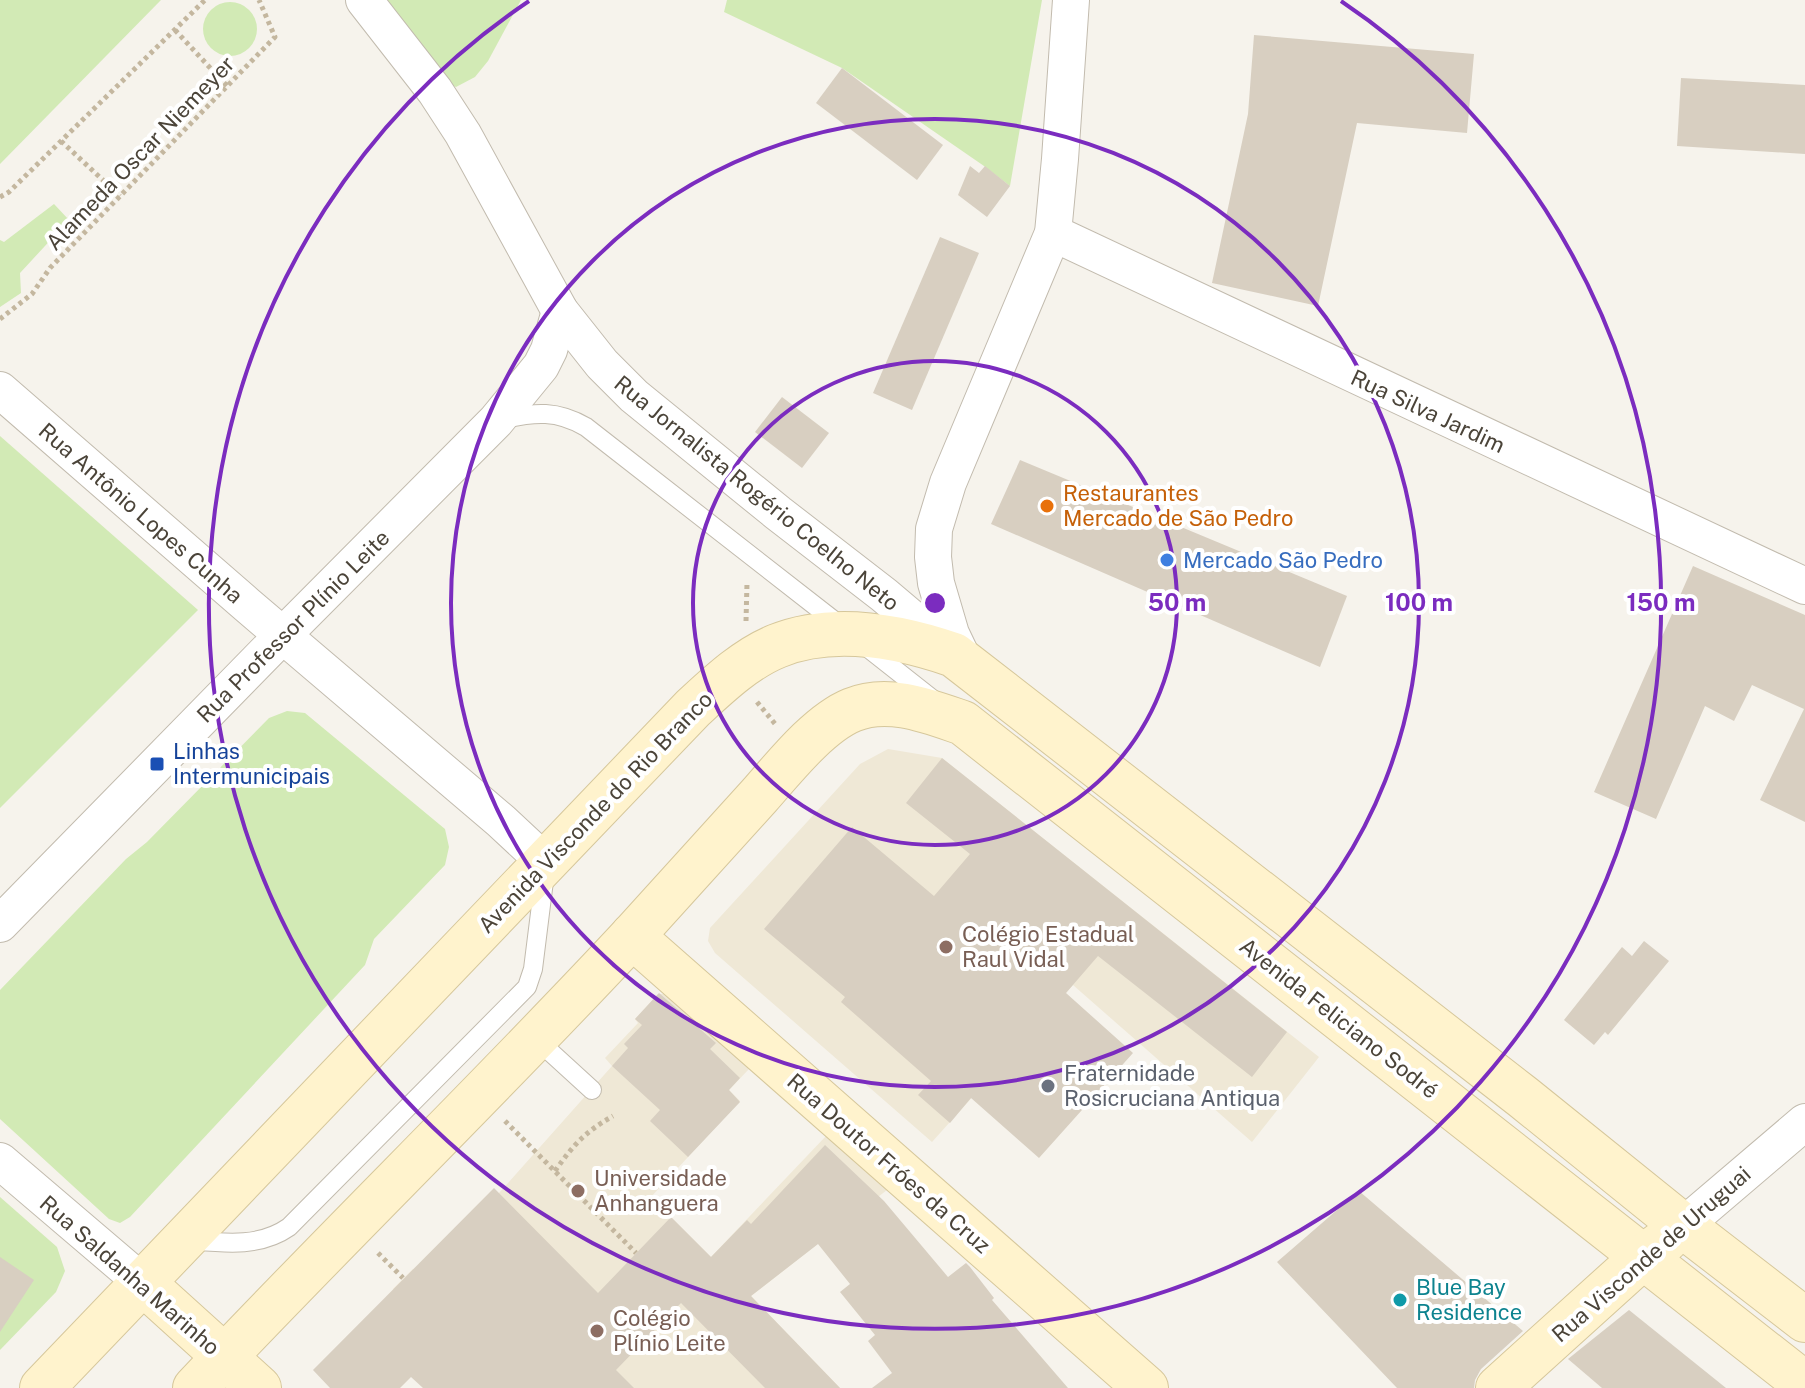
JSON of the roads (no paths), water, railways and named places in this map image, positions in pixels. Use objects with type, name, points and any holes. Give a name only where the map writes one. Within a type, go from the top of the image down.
[{"type":"main road","name":"Avenida Visconde do Rio Branco","points":[[42,1388],[627,775],[693,708],[741,682],[758,656],[795,640],[851,634],[899,639],[959,659]]},
{"type":"main road","points":[[959,659],[1805,1320]]},
{"type":"main road","name":"Avenida Feliciano Sodré","points":[[632,936],[799,752],[822,729],[852,709],[889,704],[923,710],[963,723],[1805,1384]]},
{"type":"main road","points":[[210,1373],[632,936]]},
{"type":"main road","name":"Rua Doutor Fróes da Cruz","points":[[632,936],[1146,1388]]},
{"type":"main road","name":"Rua Visconde de Uruguai","points":[[1498,1388],[1643,1257],[1683,1226]]},
{"type":"main road","name":"Rua Saldanha Marinho","points":[[143,1283],[210,1373],[259,1388]]},
{"type":"street","name":"Rua Jornalista Rogério Coelho Neto","points":[[364,0],[435,91],[463,134],[560,311],[594,355],[634,396],[884,595],[959,659]]},
{"type":"street","points":[[959,659],[936,583],[934,529],[948,483],[1053,233],[1071,0]]},
{"type":"street","name":"Rua Silva Jardim","points":[[1053,233],[1805,586]]},
{"type":"street","name":"Rua Professor Plínio Leite","points":[[0,924],[496,421],[541,366],[560,311]]},
{"type":"street","name":"Rua Antônio Lopes Cunha","points":[[0,390],[546,863]]},
{"type":"street","name":"Rua Visconde de Uruguai","points":[[1683,1226],[1805,1122]]},
{"type":"street","name":"Rua Saldanha Marinho","points":[[0,1161],[143,1283]]},
{"type":"lane","points":[[496,421],[555,414],[586,427],[963,723]]},
{"type":"lane","points":[[184,1240],[257,1242],[276,1236],[289,1227],[527,987],[533,969],[546,863]]},
{"type":"lane","points":[[534,1037],[592,1090]]},
{"type":"place","name":"Restaurantes Mercado de São Pedro","points":[[1047,506]]},
{"type":"place","name":"Mercado São Pedro","points":[[1167,560]]},
{"type":"place","name":"Linhas Intermunicipais","points":[[157,764]]},
{"type":"place","name":"Colégio Estadual Raul Vidal","points":[[946,947]]},
{"type":"place","name":"Fraternidade Rosicruciana Antiqua","points":[[1048,1086]]},
{"type":"place","name":"Universidade Anhanguera","points":[[578,1191]]},
{"type":"place","name":"Blue Bay Residence","points":[[1400,1300]]},
{"type":"place","name":"Colégio Plínio Leite","points":[[597,1331]]}]
